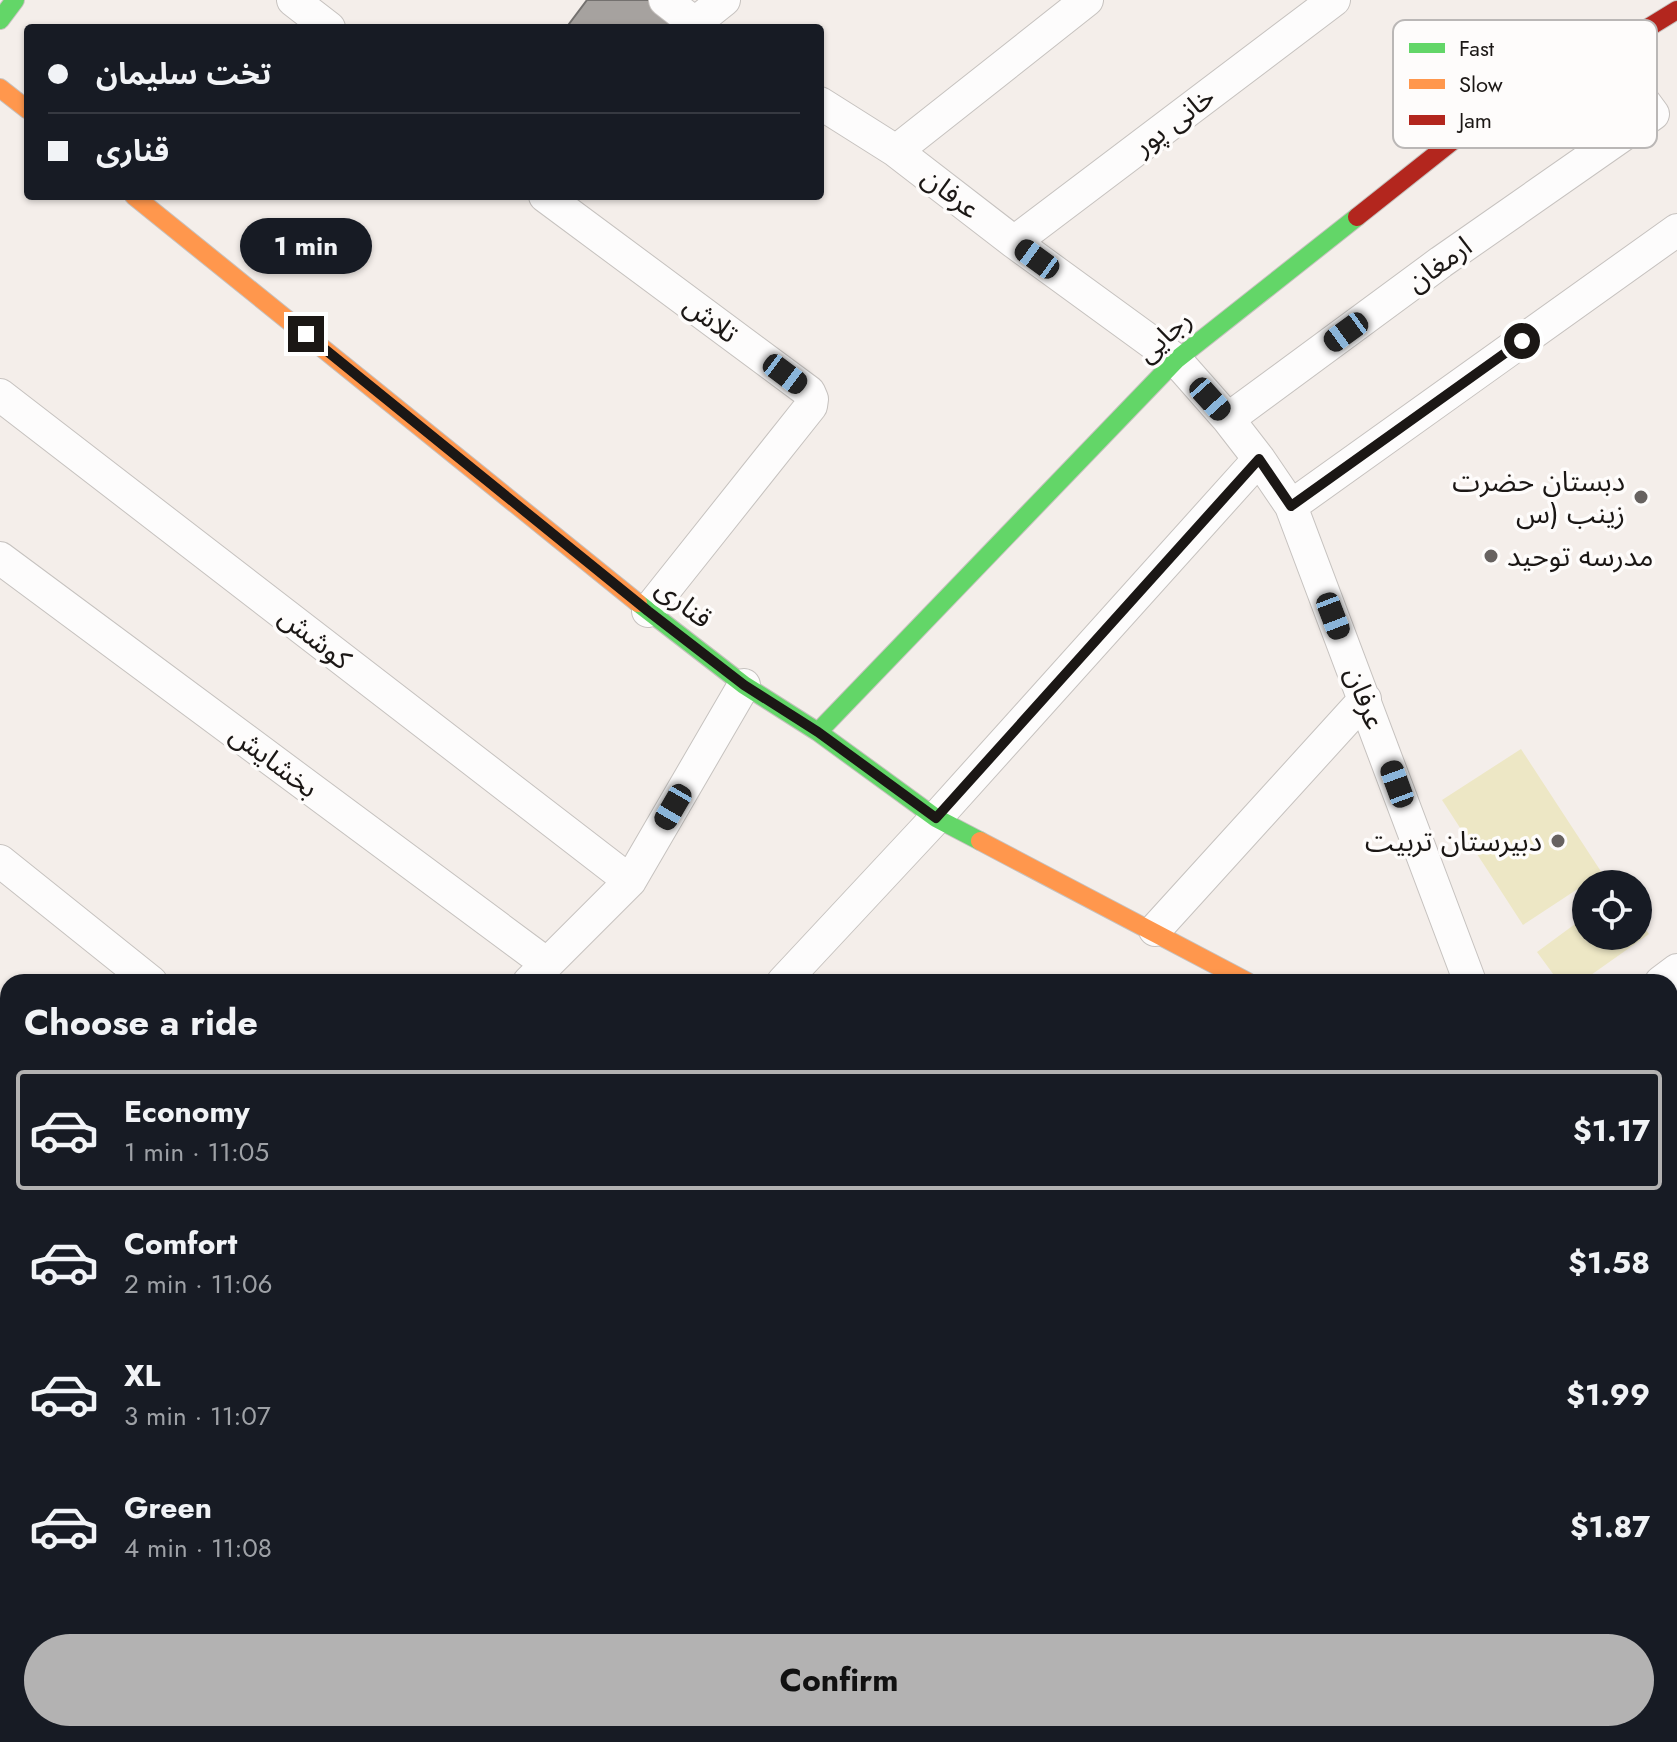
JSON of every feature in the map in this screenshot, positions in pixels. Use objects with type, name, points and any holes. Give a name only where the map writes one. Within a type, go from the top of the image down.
[{"type":"street","points":[[0,20],[15,0]]},
{"type":"street","points":[[293,0],[324,24]]},
{"type":"street","points":[[665,0],[695,24]]},
{"type":"street","points":[[699,24],[724,0]]},
{"type":"street","points":[[896,151],[1087,0]]},
{"type":"street","name":"خانی پور","points":[[1014,242],[1334,0]]},
{"type":"street","points":[[1657,22],[1677,10]]},
{"type":"street","points":[[0,88],[24,107]]},
{"type":"street","name":"عرفان","points":[[824,106],[896,151],[1176,360],[1259,459],[1291,506],[1467,974]]},
{"type":"street","name":"رجایی","points":[[818,732],[1176,360],[1444,148]]},
{"type":"street","name":"ارمغان","points":[[1228,419],[1441,262],[1604,148]]},
{"type":"street","name":"قناری","points":[[139,200],[744,685],[818,732],[936,818],[1155,930],[1225,974]]},
{"type":"street","name":"تلاش","points":[[550,200],[809,392],[812,399],[811,406],[648,611]]},
{"type":"street","points":[[1291,506],[1677,230]]},
{"type":"street","name":"کوشش","points":[[0,395],[630,881]]},
{"type":"street","points":[[790,974],[936,818],[1259,459]]},
{"type":"street","name":"بخشایش","points":[[0,558],[538,973]]},
{"type":"street","points":[[538,973],[630,881],[744,685]]},
{"type":"street","points":[[1155,930],[1365,699]]},
{"type":"street","points":[[0,861],[141,974]]},
{"type":"shaded area","points":[[1521,749],[1600,870],[1572,870],[1572,893],[1523,925],[1442,800]]},
{"type":"shaded area","points":[[1572,926],[1572,950],[1626,950],[1592,974],[1553,974],[1537,952]]},
{"type":"building","points":[[587,0],[662,0],[695,24],[569,24]]},
{"type":"traffic: fast","points":[[0,20],[15,0]]},
{"type":"traffic: fast","points":[[818,732],[1176,360],[1357,217]]},
{"type":"traffic: fast","points":[[638,603],[744,685],[818,732],[936,818],[980,841]]},
{"type":"traffic: slow","points":[[0,88],[24,107]]},
{"type":"traffic: slow","points":[[139,200],[638,603]]},
{"type":"traffic: slow","points":[[980,841],[1233,974]]},
{"type":"traffic: jam","points":[[1657,22],[1677,10]]},
{"type":"traffic: jam","points":[[1357,217],[1444,148]]},
{"type":"place","name":"دبستان حضرت زینب (س","points":[[1641,497]]},
{"type":"place","name":"مدرسه توحید","points":[[1491,556]]},
{"type":"place","name":"دبیرستان تربیت","points":[[1558,841]]},
{"type":"route","points":[[306,334],[744,685],[818,732],[936,818],[1259,459],[1291,506],[1522,341]]}]
